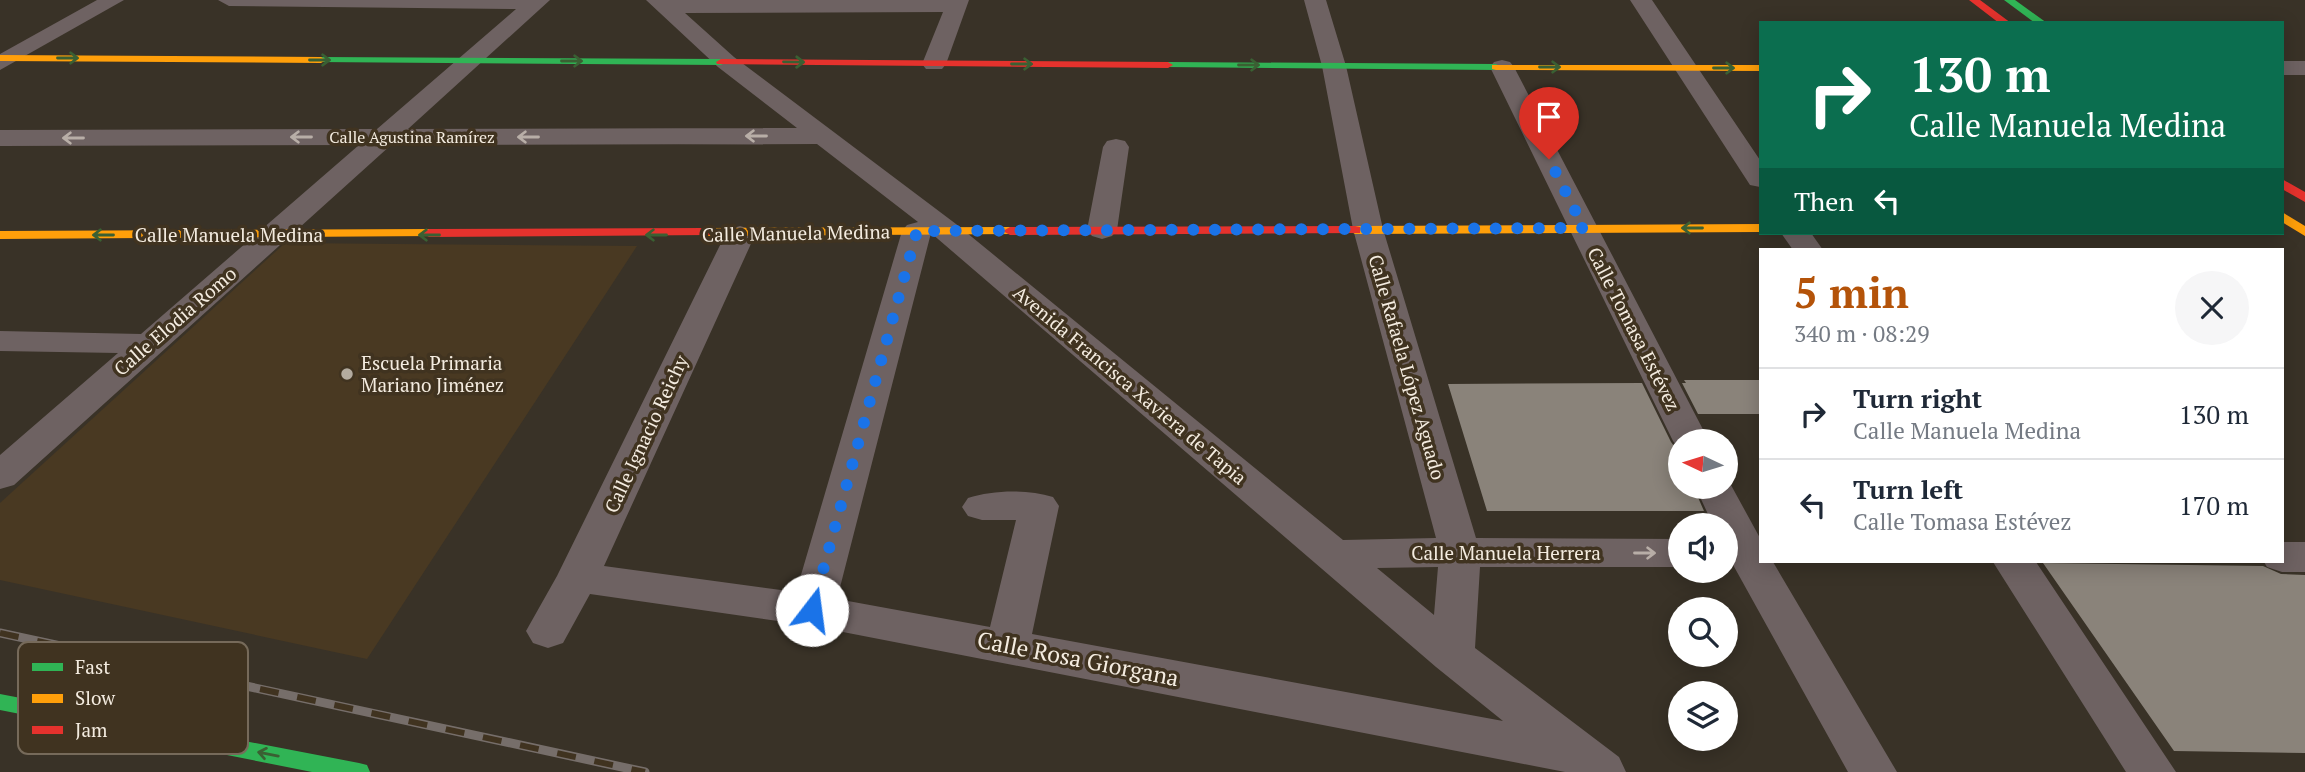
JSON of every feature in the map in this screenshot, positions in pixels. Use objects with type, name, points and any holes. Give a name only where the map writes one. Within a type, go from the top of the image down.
[{"type":"street","points":[[3,59],[113,0]]},
{"type":"street","points":[[229,0],[537,1]]},
{"type":"street","name":"Calle Rafaela López Aguado","points":[[1315,0],[1334,66],[1368,229],[1460,552],[1452,655]]},
{"type":"street","points":[[1642,0],[1759,177]]},
{"type":"street","points":[[1973,0],[2003,21]]},
{"type":"street","points":[[2009,0],[2039,21]]},
{"type":"street","name":"Calle Elodia Romo","points":[[0,476],[537,1]]},
{"type":"street","points":[[660,3],[957,3],[934,64]]},
{"type":"street","name":"Avenida Francisca Xaviera de Tapia","points":[[660,3],[726,62],[824,136],[931,230],[1452,655],[1589,763]]},
{"type":"street","points":[[3,59],[1759,68]]},
{"type":"street","name":"Calle Tomasa Estévez","points":[[1502,67],[1685,429]]},
{"type":"street","points":[[2284,68],[2305,68]]},
{"type":"street","name":"Calle Agustina Ramírez","points":[[0,138],[824,136]]},
{"type":"street","points":[[1102,230],[1116,147]]},
{"type":"street","points":[[2284,184],[2305,198]]},
{"type":"street","name":"Calle Manuela Medina","points":[[0,235],[1759,228]]},
{"type":"street","points":[[812,610],[931,230]]},
{"type":"street","name":"Calle Ignacio Reichy","points":[[548,631],[578,577],[740,234]]},
{"type":"street","points":[[0,341],[149,344]]},
{"type":"street","points":[[1720,499],[1745,554],[1873,772]]},
{"type":"street","points":[[982,507],[1039,506],[1008,645]]},
{"type":"street","name":"Calle Manuela Herrera","points":[[1332,555],[1460,552],[1668,553]]},
{"type":"street","points":[[2284,557],[2305,557]]},
{"type":"street","points":[[2015,563],[2152,772]]},
{"type":"street","name":"Calle Rosa Giorgana","points":[[578,577],[812,610],[1008,645],[1589,763]]},
{"type":"street","points":[[0,702],[18,706]]},
{"type":"street","points":[[248,750],[359,772]]},
{"type":"shaded area","name":"Escuela Primaria Mariano Jiménez","points":[[285,243],[637,246],[367,659],[0,580],[0,503]]},
{"type":"building","points":[[1684,380],[1759,380],[1759,414],[1698,414],[1682,383],[1686,383]]},
{"type":"building","points":[[1642,383],[1668,436],[1668,499],[1699,499],[1704,511],[1487,511],[1448,384]]},
{"type":"building","points":[[2043,563],[2263,566],[2281,574],[2305,575],[2305,753],[2174,751]]},
{"type":"railway","points":[[0,633],[42,642]]},
{"type":"railway","points":[[248,686],[645,772]]},
{"type":"traffic: fast","points":[[2009,0],[2039,21]]},
{"type":"traffic: fast","points":[[321,60],[721,62]]},
{"type":"traffic: fast","points":[[1168,65],[1496,67]]},
{"type":"traffic: fast","points":[[0,702],[18,706]]},
{"type":"traffic: fast","points":[[248,750],[359,772]]},
{"type":"traffic: slow","points":[[0,58],[321,60]]},
{"type":"traffic: slow","points":[[1496,67],[1759,68]]},
{"type":"traffic: slow","points":[[2284,217],[2305,232]]},
{"type":"traffic: slow","points":[[1355,230],[1759,228]]},
{"type":"traffic: slow","points":[[705,232],[1010,231]]},
{"type":"traffic: slow","points":[[0,235],[429,233]]},
{"type":"traffic: jam","points":[[1974,0],[2003,21]]},
{"type":"traffic: jam","points":[[721,62],[1168,65]]},
{"type":"traffic: jam","points":[[2284,184],[2305,198]]},
{"type":"traffic: jam","points":[[1010,231],[1355,230]]},
{"type":"traffic: jam","points":[[429,233],[705,232]]},
{"type":"place","name":"Escuela Primaria Mariano Jiménez","points":[[347,374]]},
{"type":"route","points":[[812,610],[917,231],[1584,228],[1549,159]]}]
